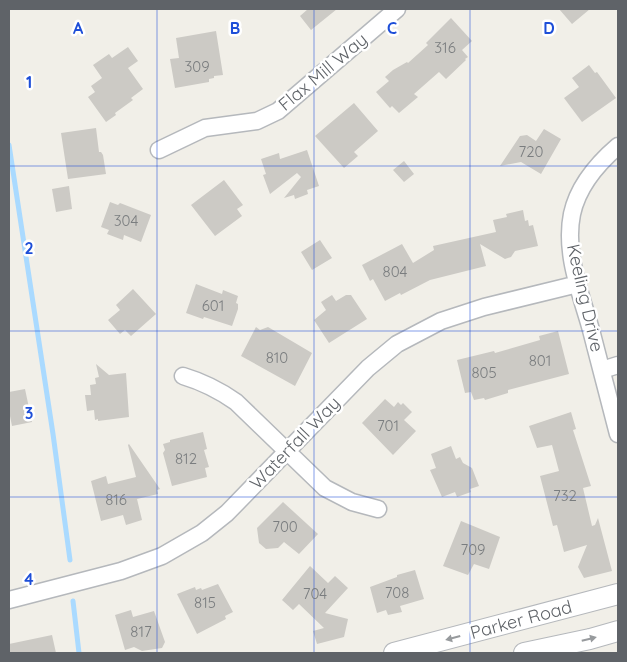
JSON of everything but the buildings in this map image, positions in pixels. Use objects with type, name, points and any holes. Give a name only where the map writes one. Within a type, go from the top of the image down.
[{"type":"street","name":"Flax Mill Way","points":[[159,150],[205,128],[257,121],[278,111],[397,9]]},
{"type":"street","name":"Keeling Drive","points":[[618,146],[602,160],[584,184],[573,212],[571,245],[578,284],[618,434]]},
{"type":"street","name":"Waterfall Way","points":[[9,600],[122,571],[162,556],[202,533],[226,513],[376,360],[397,344],[441,321],[578,284]]},
{"type":"street","points":[[602,370],[618,365]]},
{"type":"street","points":[[183,376],[198,380],[219,390],[236,402],[332,492],[352,502],[378,509]]},
{"type":"street","name":"Parker Road","points":[[394,653],[618,594]]},
{"type":"street","name":"Parker Road","points":[[524,653],[618,631]]},
{"type":"waterway","points":[[9,145],[53,434],[70,560]]},
{"type":"waterway","points":[[73,601],[79,653]]}]
